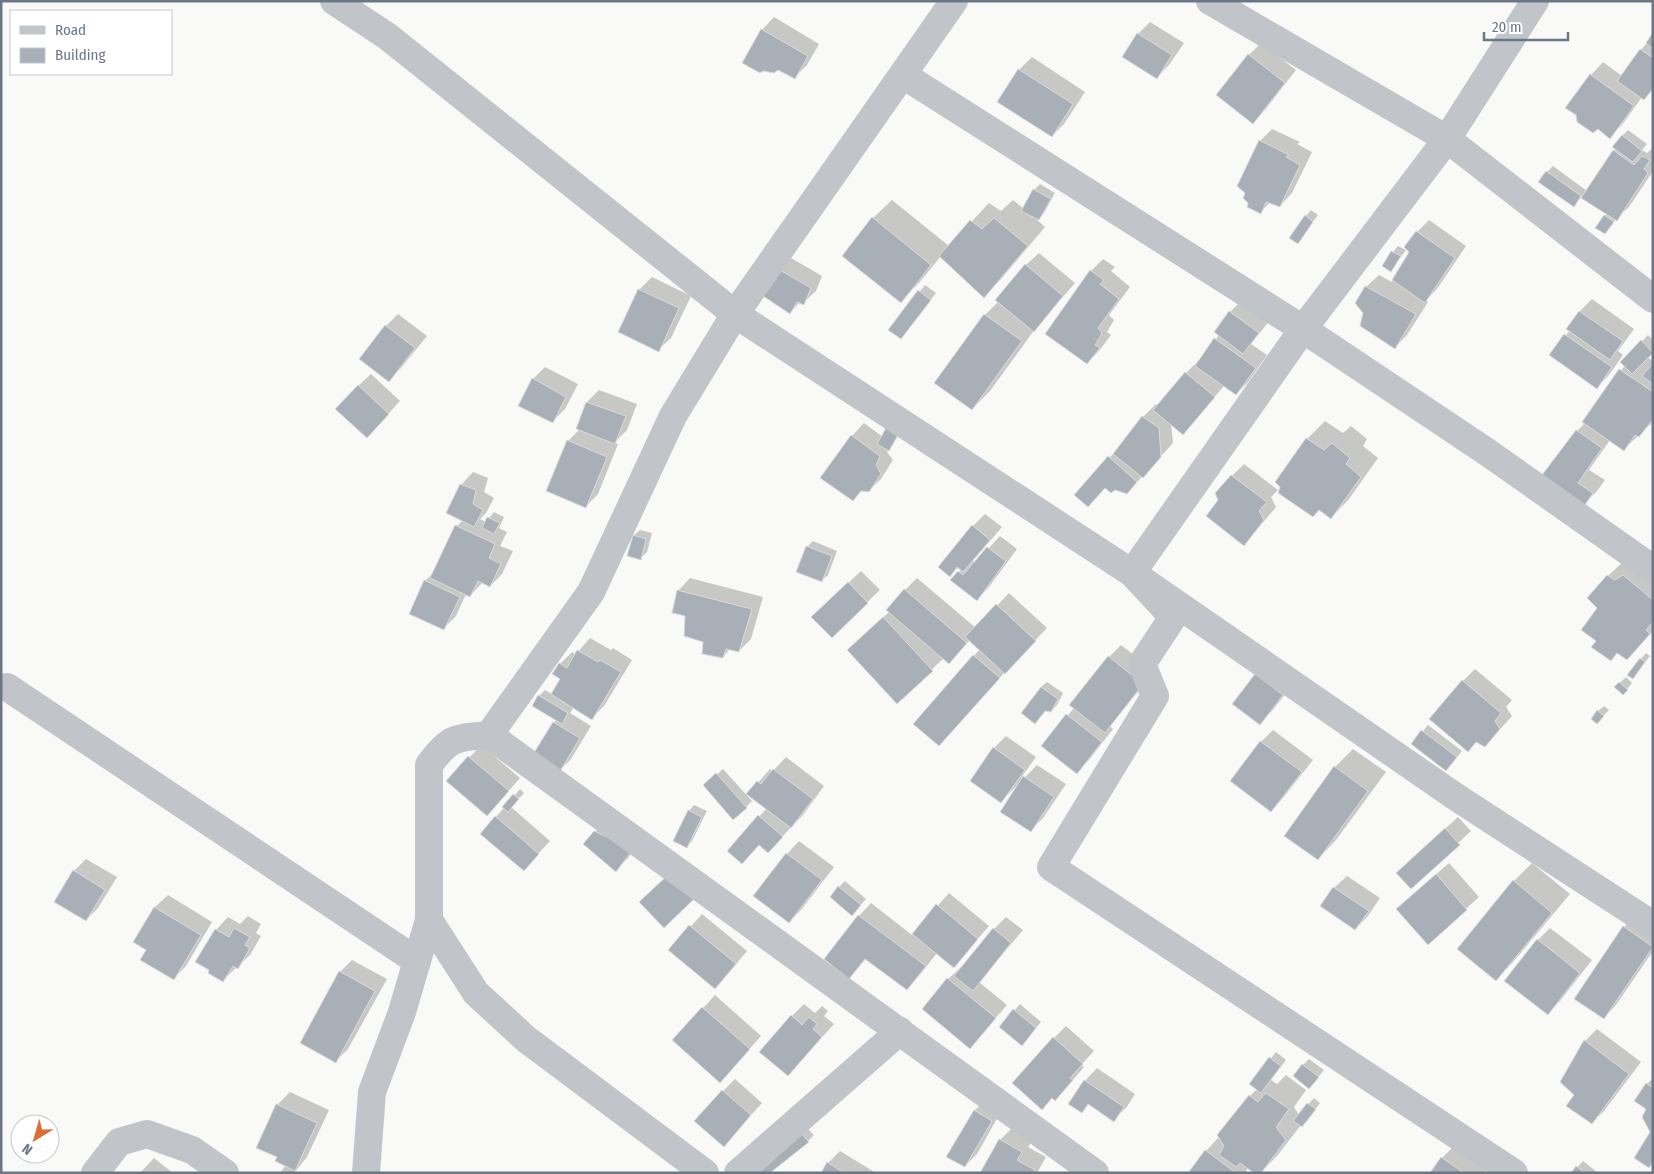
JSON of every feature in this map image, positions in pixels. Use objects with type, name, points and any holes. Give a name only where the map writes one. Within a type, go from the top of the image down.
[{"type":"street","points":[[334,1],[387,36],[736,314],[1132,573],[1456,797],[1653,925]]},
{"type":"street","points":[[489,735],[591,592],[673,416],[736,314],[954,1]]},
{"type":"street","points":[[1210,1],[1447,139],[1653,299]]},
{"type":"street","points":[[1132,573],[1303,329],[1447,139],[1535,1]]},
{"type":"street","points":[[903,75],[1303,329],[1486,452],[1653,569]]},
{"type":"street","points":[[1132,573],[1173,617],[1142,664],[1155,696],[1052,867],[1514,1173]]},
{"type":"street","points":[[6,687],[417,960]]},
{"type":"street","points":[[366,1173],[372,1092],[402,1012],[429,920],[429,765],[441,748],[458,738],[489,735],[1095,1173]]},
{"type":"street","points":[[429,920],[476,992],[526,1039],[705,1173]]},
{"type":"street","points":[[738,1173],[900,1031]]},
{"type":"street","points":[[95,1173],[119,1142],[147,1134],[192,1150],[226,1173]]},
{"type":"building","points":[[761,29],[808,56],[795,79],[778,70],[774,73],[763,71],[760,73],[742,63]]},
{"type":"building","points":[[1653,32],[1653,49],[1646,43]]},
{"type":"building","points":[[1137,33],[1172,55],[1157,79],[1122,57]]},
{"type":"building","points":[[1640,49],[1653,58],[1653,88],[1644,100],[1617,81]]},
{"type":"building","points":[[1248,54],[1285,83],[1253,124],[1216,95]]},
{"type":"building","points":[[1018,69],[1073,104],[1052,137],[997,102]]},
{"type":"building","points":[[1590,74],[1634,106],[1610,139],[1598,129],[1593,133],[1577,122],[1576,115],[1565,108]]},
{"type":"building","points":[[1622,135],[1642,151],[1633,162],[1612,147]]},
{"type":"building","points":[[1259,140],[1289,155],[1286,157],[1300,165],[1280,207],[1266,202],[1261,214],[1247,207],[1248,203],[1243,198],[1245,193],[1237,186]]},
{"type":"building","points":[[1613,150],[1634,165],[1642,156],[1650,160],[1644,169],[1648,173],[1617,221],[1581,198]]},
{"type":"building","points":[[1546,171],[1581,196],[1574,207],[1538,182]]},
{"type":"building","points":[[1033,189],[1051,199],[1039,220],[1021,211]]},
{"type":"building","points":[[1305,215],[1313,222],[1298,244],[1289,238]]},
{"type":"building","points":[[1604,215],[1614,222],[1605,234],[1595,228]]},
{"type":"building","points":[[872,217],[931,265],[901,303],[842,256]]},
{"type":"building","points":[[994,218],[1028,246],[984,298],[939,256],[970,220],[982,229]]},
{"type":"building","points":[[1416,231],[1455,258],[1425,303],[1392,280],[1409,252],[1404,247]]},
{"type":"building","points":[[1391,251],[1401,256],[1391,272],[1382,266]]},
{"type":"building","points":[[1025,264],[1063,296],[1034,332],[995,300]]},
{"type":"building","points":[[778,269],[811,288],[804,305],[797,302],[790,314],[760,294]]},
{"type":"building","points":[[1090,270],[1104,280],[1100,284],[1119,299],[1098,328],[1102,333],[1095,345],[1100,348],[1087,364],[1045,334]]},
{"type":"building","points":[[1365,286],[1416,314],[1395,349],[1360,326],[1363,313],[1355,303]]},
{"type":"building","points":[[638,289],[679,308],[659,352],[618,332]]},
{"type":"building","points":[[918,290],[931,300],[901,339],[888,330]]},
{"type":"building","points":[[1229,311],[1259,333],[1243,354],[1214,332]]},
{"type":"building","points":[[1579,311],[1623,341],[1610,360],[1566,329]]},
{"type":"building","points":[[984,314],[1022,341],[972,410],[934,383]]},
{"type":"building","points":[[385,325],[415,348],[389,382],[359,359]]},
{"type":"building","points":[[1564,334],[1612,367],[1597,389],[1549,355]]},
{"type":"building","points":[[1214,338],[1256,368],[1236,395],[1195,366]]},
{"type":"building","points":[[1641,340],[1653,353],[1632,374],[1620,362]]},
{"type":"building","points":[[1653,363],[1653,384],[1642,376]]},
{"type":"building","points":[[1619,369],[1653,392],[1653,419],[1639,437],[1635,435],[1624,451],[1582,422]]},
{"type":"building","points":[[1185,372],[1215,397],[1183,435],[1153,410]]},
{"type":"building","points":[[532,378],[566,397],[553,423],[518,406]]},
{"type":"building","points":[[358,385],[389,414],[367,438],[335,409]]},
{"type":"building","points":[[586,402],[626,416],[615,444],[576,429]]},
{"type":"building","points":[[1142,416],[1159,428],[1161,457],[1143,478],[1113,454]]},
{"type":"building","points":[[886,428],[898,435],[889,451],[877,444]]},
{"type":"building","points":[[1576,430],[1602,448],[1578,483],[1593,493],[1585,505],[1542,475]]},
{"type":"building","points":[[851,435],[880,456],[876,465],[881,474],[869,492],[861,491],[853,501],[820,478]]},
{"type":"building","points":[[1306,438],[1324,450],[1332,443],[1350,458],[1346,464],[1361,477],[1331,519],[1319,510],[1313,517],[1278,493],[1280,487],[1275,482]]},
{"type":"building","points":[[567,440],[607,457],[586,508],[546,491]]},
{"type":"building","points":[[1108,456],[1137,482],[1127,494],[1115,490],[1111,493],[1105,488],[1088,507],[1074,495]]},
{"type":"building","points":[[1231,475],[1267,502],[1259,511],[1264,520],[1244,546],[1206,516],[1218,500],[1215,493]]},
{"type":"building","points":[[460,484],[476,490],[473,504],[483,510],[474,527],[446,513]]},
{"type":"building","points":[[487,517],[500,523],[494,534],[482,528]]},
{"type":"building","points":[[455,525],[495,544],[489,558],[501,564],[490,587],[478,581],[470,597],[430,578]]},
{"type":"building","points":[[972,525],[990,540],[963,572],[957,567],[950,577],[938,567]]},
{"type":"building","points":[[633,535],[646,539],[641,560],[627,556]]},
{"type":"building","points":[[806,546],[832,556],[822,582],[796,572]]},
{"type":"building","points":[[987,547],[1006,561],[977,601],[950,580],[958,571],[963,575]]},
{"type":"building","points":[[1607,575],[1615,580],[1623,575],[1653,600],[1653,622],[1646,630],[1650,634],[1627,660],[1617,653],[1611,661],[1591,647],[1596,641],[1581,630],[1597,608],[1587,598]]},
{"type":"building","points":[[424,580],[460,597],[444,630],[409,614]]},
{"type":"building","points":[[848,582],[868,603],[832,638],[811,617]]},
{"type":"building","points":[[904,589],[967,643],[949,664],[886,610]]},
{"type":"building","points":[[677,590],[752,609],[739,652],[726,649],[723,658],[702,654],[703,642],[684,636],[685,616],[672,613]]},
{"type":"building","points":[[996,604],[1036,641],[1005,674],[965,637]]},
{"type":"building","points":[[883,617],[933,671],[897,704],[847,650]]},
{"type":"building","points":[[577,650],[621,672],[592,720],[551,694],[560,679],[552,674],[559,663],[567,668]]},
{"type":"building","points":[[973,655],[1000,678],[939,746],[913,724]]},
{"type":"building","points":[[1108,656],[1143,684],[1105,733],[1069,705]]},
{"type":"building","points":[[1640,658],[1645,662],[1633,679],[1627,675]]},
{"type":"building","points":[[1255,674],[1283,695],[1260,725],[1232,704]]},
{"type":"building","points":[[1462,680],[1501,713],[1495,721],[1500,729],[1485,747],[1476,742],[1468,752],[1429,719]]},
{"type":"building","points":[[1619,682],[1628,690],[1623,695],[1614,687]]},
{"type":"building","points":[[1041,687],[1058,699],[1051,712],[1045,711],[1035,724],[1021,713]]},
{"type":"building","points":[[538,695],[568,713],[562,724],[532,706]]},
{"type":"building","points":[[1597,710],[1604,716],[1597,724],[1591,719]]},
{"type":"building","points":[[1066,714],[1102,742],[1077,774],[1041,746]]},
{"type":"building","points":[[553,722],[580,738],[559,773],[532,756]]},
{"type":"building","points":[[1421,730],[1457,757],[1446,771],[1411,744]]},
{"type":"building","points":[[1260,741],[1302,772],[1271,812],[1230,781]]},
{"type":"building","points":[[993,747],[1025,770],[1001,803],[970,781]]},
{"type":"building","points":[[468,756],[509,791],[487,816],[446,781]]},
{"type":"building","points":[[1334,766],[1368,791],[1318,860],[1284,836]]},
{"type":"building","points":[[773,769],[813,799],[791,828],[746,794],[757,781],[761,784]]},
{"type":"building","points":[[716,773],[747,808],[733,820],[703,785]]},
{"type":"building","points":[[1023,776],[1054,797],[1031,832],[1000,812]]},
{"type":"building","points":[[513,794],[519,799],[508,812],[502,807]]},
{"type":"building","points":[[688,810],[702,817],[687,848],[673,841]]},
{"type":"building","points":[[758,815],[783,837],[768,853],[759,845],[742,864],[727,851]]},
{"type":"building","points":[[495,816],[539,854],[524,871],[480,834]]},
{"type":"building","points":[[1445,828],[1460,845],[1411,889],[1396,873]]},
{"type":"building","points":[[594,831],[633,849],[616,872],[583,844]]},
{"type":"building","points":[[786,853],[822,880],[789,923],[753,896]]},
{"type":"building","points":[[73,870],[105,890],[86,921],[54,902]]},
{"type":"building","points":[[670,873],[695,898],[664,928],[639,902]]},
{"type":"building","points":[[1436,874],[1467,910],[1428,945],[1396,909]]},
{"type":"building","points":[[1513,880],[1552,913],[1496,981],[1457,949]]},
{"type":"building","points":[[838,886],[861,905],[852,916],[830,897]]},
{"type":"building","points":[[1333,887],[1369,911],[1355,930],[1320,906]]},
{"type":"building","points":[[936,904],[978,939],[954,968],[912,934]]},
{"type":"building","points":[[154,907],[201,935],[174,980],[140,960],[146,950],[133,942]]},
{"type":"building","points":[[858,915],[926,966],[907,990],[865,959],[849,979],[824,959]]},
{"type":"building","points":[[689,925],[736,964],[715,989],[668,950]]},
{"type":"building","points":[[1623,926],[1653,947],[1604,1019],[1574,999]]},
{"type":"building","points":[[234,928],[250,937],[245,945],[250,948],[238,969],[233,966],[223,982],[208,973],[209,970],[195,962],[215,929],[229,937]]},
{"type":"building","points":[[993,928],[1011,943],[973,991],[954,976]]},
{"type":"building","points":[[1537,939],[1580,973],[1548,1015],[1504,981]]},
{"type":"building","points":[[339,971],[375,991],[336,1063],[300,1043]]},
{"type":"building","points":[[947,978],[996,1018],[970,1049],[922,1009]]},
{"type":"building","points":[[702,1007],[750,1049],[720,1083],[672,1040]]},
{"type":"building","points":[[1013,1009],[1036,1028],[1022,1046],[999,1027]]},
{"type":"building","points":[[791,1015],[802,1025],[809,1017],[817,1024],[813,1029],[822,1037],[788,1076],[759,1052]]},
{"type":"building","points":[[1053,1037],[1083,1064],[1070,1078],[1073,1080],[1055,1101],[1052,1098],[1042,1110],[1012,1083]]},
{"type":"building","points":[[1584,1040],[1629,1074],[1592,1124],[1566,1106],[1574,1095],[1560,1082]]},
{"type":"building","points":[[1269,1057],[1281,1066],[1261,1093],[1249,1084]]},
{"type":"building","points":[[1302,1064],[1319,1077],[1309,1089],[1293,1076]]},
{"type":"building","points":[[1084,1080],[1124,1107],[1114,1122],[1088,1104],[1082,1113],[1068,1104]]},
{"type":"building","points":[[1646,1083],[1653,1088],[1653,1162],[1649,1168],[1634,1158],[1650,1132],[1642,1117],[1646,1109],[1634,1101]]},
{"type":"building","points":[[722,1090],[751,1115],[724,1147],[694,1121]]},
{"type":"building","points":[[1266,1093],[1289,1109],[1276,1127],[1286,1140],[1261,1173],[1254,1173],[1240,1163],[1236,1167],[1219,1155],[1224,1146],[1217,1135],[1249,1095],[1258,1102]]},
{"type":"building","points":[[1307,1103],[1316,1109],[1302,1127],[1293,1121]]},
{"type":"building","points":[[276,1104],[317,1123],[295,1171],[275,1161],[277,1157],[256,1148]]},
{"type":"building","points":[[974,1110],[992,1121],[965,1167],[946,1157]]},
{"type":"building","points":[[801,1133],[809,1142],[770,1173],[759,1173]]},
{"type":"building","points":[[999,1139],[1022,1152],[1017,1160],[1035,1170],[1033,1173],[980,1173]]},
{"type":"building","points":[[1205,1150],[1236,1173],[1188,1173]]},
{"type":"building","points":[[1441,1157],[1464,1173],[1430,1173]]},
{"type":"building","points":[[827,1162],[844,1173],[821,1173]]},
{"type":"building","points":[[1576,1166],[1585,1173],[1571,1173]]}]
